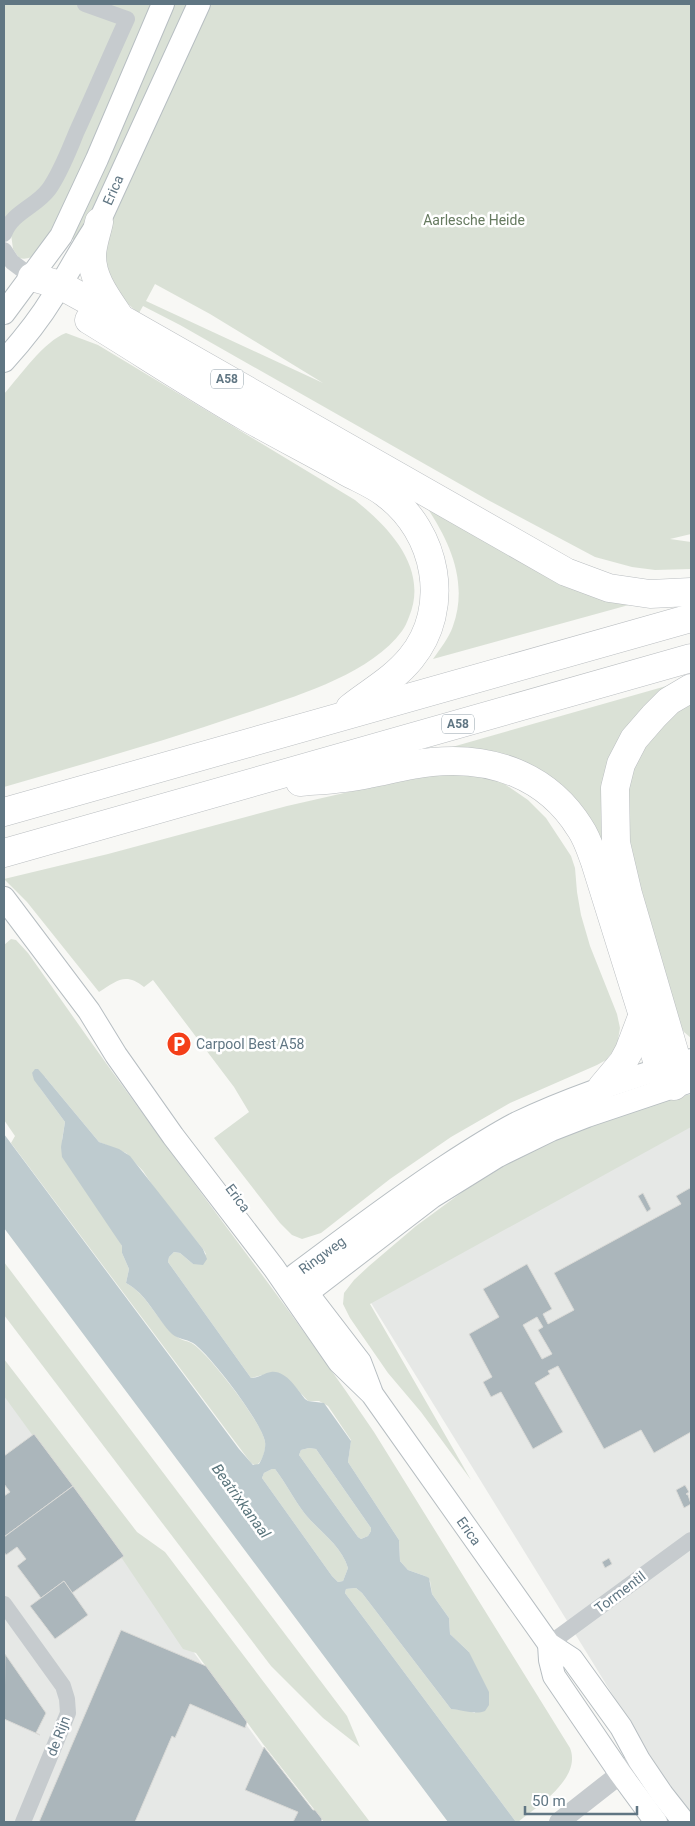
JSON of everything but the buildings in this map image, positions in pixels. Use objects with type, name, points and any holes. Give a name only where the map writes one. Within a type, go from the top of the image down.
[{"type":"highway","name":"A58","points":[[99,222],[92,256],[95,272],[102,289],[120,318]]},
{"type":"highway","points":[[32,277],[56,292]]},
{"type":"highway","name":"A58","points":[[56,292],[120,318],[566,572],[617,589],[650,594],[691,592]]},
{"type":"highway","name":"A58","points":[[56,292],[249,419],[385,493],[410,517],[424,541],[433,568],[434,599],[432,616],[427,632],[419,647],[403,667],[339,717]]},
{"type":"highway","name":"A58","points":[[4,812],[691,618]]},
{"type":"highway","name":"A58","points":[[4,853],[691,658]]},
{"type":"highway","points":[[679,1072],[628,894],[616,843],[615,788],[621,764],[634,739],[669,701],[691,688]]},
{"type":"highway","name":"A58","points":[[224,790],[367,775],[449,760],[481,762],[512,771],[529,779],[553,796],[572,816],[581,829],[595,862],[642,1014],[679,1072]]},
{"type":"highway","points":[[602,1087],[623,1062],[629,1051],[642,1014]]},
{"type":"main road","name":"Erica","points":[[4,313],[61,236],[97,159],[164,4]]},
{"type":"main road","name":"Erica","points":[[4,361],[20,343],[56,292],[81,248],[99,222],[199,4]]},
{"type":"main road","name":"Erica","points":[[4,898],[89,1011],[126,1048],[298,1287],[339,1362],[372,1394],[549,1644],[572,1659],[621,1727],[639,1760],[684,1822]]},
{"type":"main road","name":"Ringweg","points":[[298,1287],[421,1183],[471,1150],[516,1124],[602,1087],[679,1072]]},
{"type":"main road","name":"Ringweg","points":[[298,1287],[432,1197],[498,1156],[679,1072]]},
{"type":"main road","name":"Erica","points":[[549,1644],[554,1676],[656,1822]]},
{"type":"street","points":[[4,234],[6,228],[18,214],[40,198],[52,185],[127,19],[85,4]]},
{"type":"street","points":[[4,250],[12,262],[32,277]]},
{"type":"street","name":"Tormentil","points":[[549,1644],[691,1540]]},
{"type":"street","name":"de Rijn","points":[[4,1604],[63,1686],[67,1699],[68,1713],[23,1822]]},
{"type":"street","points":[[559,1822],[639,1760]]},
{"type":"shaded area","points":[[691,1124],[691,1822],[368,1298]]},
{"type":"shaded area","points":[[4,1391],[317,1822],[4,1822]]},
{"type":"green space","name":"Aarlesche Heide","points":[[4,4],[691,4],[691,534],[670,539],[691,542],[691,569],[655,570],[632,567],[595,557],[488,500],[180,325],[143,306],[139,313],[120,295],[109,274],[104,256],[52,228],[36,254],[26,259],[19,258],[13,249],[11,234],[4,221]],"holes":[[[155,284],[210,314],[323,383],[146,301]]]},
{"type":"green space","points":[[66,333],[98,345],[355,500],[381,523],[403,551],[410,566],[414,582],[414,599],[404,628],[388,647],[371,660],[329,683],[184,734],[4,787],[4,394],[49,343]]},
{"type":"green space","points":[[424,503],[566,587],[585,593],[636,603],[433,659],[453,626],[459,593],[454,562],[448,546]]},
{"type":"green space","points":[[691,679],[633,732],[616,866],[572,805],[424,755]]},
{"type":"green space","points":[[691,702],[691,1038],[678,1023],[663,973],[627,839],[626,800],[630,777],[641,754],[654,735],[674,713]]},
{"type":"green space","points":[[457,773],[496,778],[528,800],[546,818],[571,856],[575,868],[581,915],[590,946],[617,1014],[620,1028],[617,1046],[606,1060],[597,1065],[510,1103],[451,1137],[390,1179],[321,1233],[302,1239],[292,1235],[280,1223],[214,1138],[249,1112],[234,1087],[153,980],[144,987],[131,980],[121,980],[99,992],[27,902],[4,879],[108,854],[287,806],[410,778]]},
{"type":"green space","points":[[11,939],[16,940],[28,953],[114,1075],[283,1304],[374,1432],[570,1748],[572,1759],[570,1770],[564,1780],[556,1790],[518,1822],[516,1822],[345,1593],[346,1589],[356,1588],[362,1593],[451,1709],[475,1713],[469,1652],[450,1634],[449,1618],[432,1594],[430,1581],[425,1576],[408,1570],[400,1561],[399,1540],[348,1462],[351,1440],[328,1406],[319,1401],[308,1401],[294,1386],[274,1372],[251,1378],[168,1262],[169,1257],[174,1252],[180,1253],[193,1264],[206,1254],[203,1249],[157,1192],[143,1171],[126,1153],[99,1142],[45,1077],[32,1073],[40,1088],[65,1122],[62,1140],[122,1246],[122,1253],[129,1269],[126,1283],[144,1298],[175,1335],[201,1350],[234,1390],[255,1420],[262,1433],[265,1448],[264,1455],[258,1464],[256,1466],[251,1463],[11,1143],[15,1136],[4,1120],[4,945]]},
{"type":"green space","points":[[691,1094],[691,1127],[370,1304],[471,1480],[421,1412],[388,1373],[350,1318],[343,1304],[344,1293],[369,1266],[416,1226],[465,1190],[505,1165],[574,1130],[662,1101]]},
{"type":"green space","points":[[4,1262],[347,1716],[360,1747],[323,1718],[271,1666],[4,1315]]},
{"type":"green space","points":[[4,1359],[137,1532],[165,1552],[370,1822],[324,1822],[263,1744],[196,1653],[183,1649],[121,1557],[4,1396]]},
{"type":"green space","points":[[316,1449],[371,1528],[368,1536],[361,1539],[358,1537],[299,1455],[301,1450]]},
{"type":"green space","points":[[275,1469],[279,1474],[305,1514],[340,1552],[348,1568],[343,1581],[338,1582],[332,1576],[262,1478],[264,1473]]},
{"type":"water","name":"Beatrixkanaal","points":[[35,1069],[38,1069],[99,1142],[119,1149],[130,1156],[203,1249],[207,1259],[203,1265],[193,1264],[180,1253],[174,1252],[169,1257],[168,1262],[251,1378],[271,1372],[282,1374],[291,1381],[305,1399],[324,1403],[351,1441],[348,1462],[399,1540],[400,1561],[408,1570],[429,1578],[432,1594],[449,1618],[450,1634],[469,1652],[489,1692],[489,1705],[485,1711],[473,1712],[451,1709],[362,1593],[356,1588],[346,1589],[345,1593],[516,1822],[448,1822],[4,1228],[4,1134],[239,1449],[253,1465],[259,1464],[264,1453],[265,1442],[246,1405],[201,1349],[193,1343],[172,1334],[140,1293],[126,1283],[129,1269],[122,1253],[122,1246],[62,1157],[61,1147],[65,1122],[34,1080],[32,1073]],"holes":[[[316,1449],[371,1528],[368,1536],[361,1539],[358,1537],[299,1455],[301,1450]],[[275,1469],[279,1474],[305,1514],[340,1552],[348,1568],[343,1581],[338,1582],[332,1576],[262,1478],[264,1473]]]},
{"type":"place","name":"Carpool Best A58","points":[[179,1044]]}]
